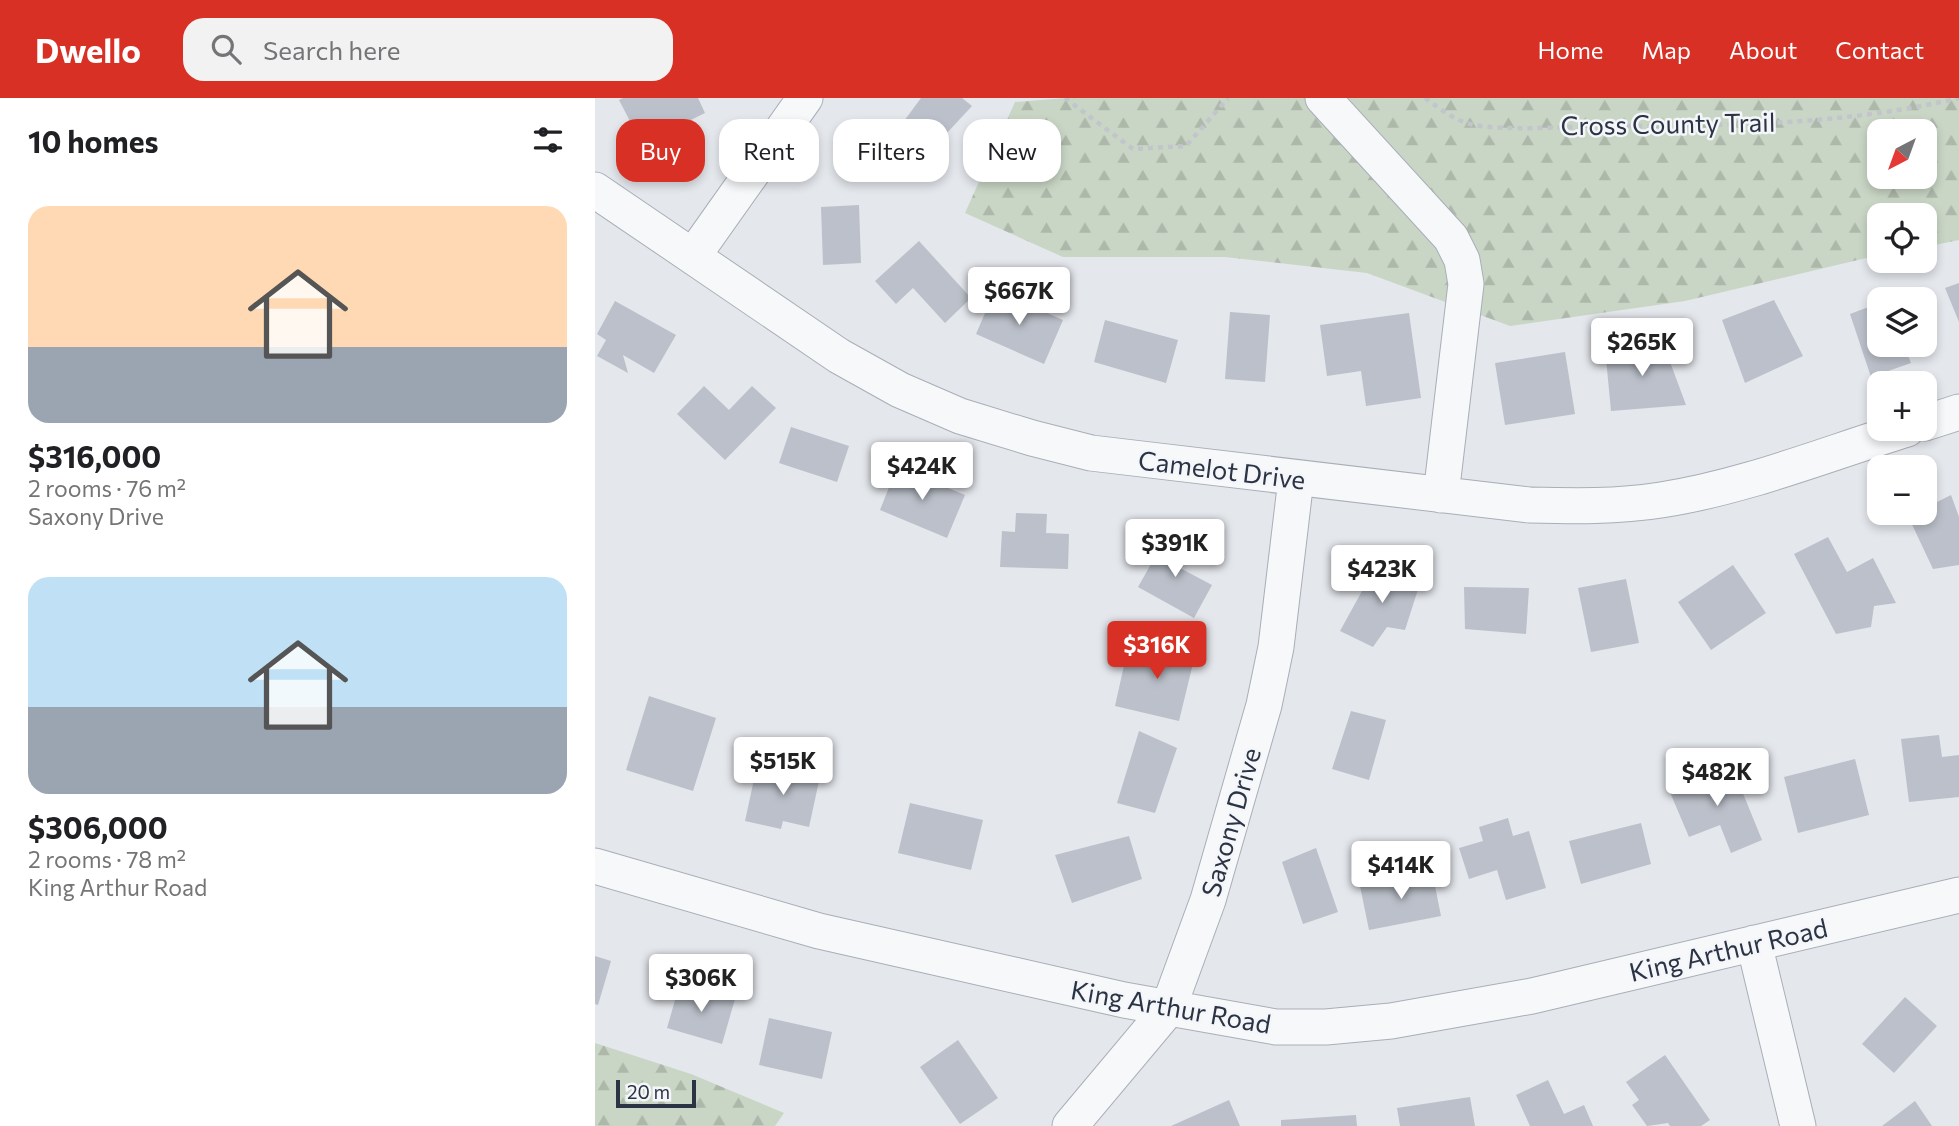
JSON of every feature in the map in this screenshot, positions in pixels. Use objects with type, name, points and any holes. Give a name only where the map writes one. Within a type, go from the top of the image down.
[{"type":"street","points":[[693,256],[805,98]]},
{"type":"street","points":[[1323,98],[1431,214],[1451,238],[1462,260],[1466,284],[1441,495]]},
{"type":"street","name":"Camelot Drive","points":[[595,190],[839,356],[899,390],[960,416],[1031,439],[1091,453],[1528,505],[1596,506],[1661,500],[1720,488],[1869,441]]},
{"type":"street","points":[[1937,419],[1959,412]]},
{"type":"street","name":"Saxony Drive","points":[[1070,1126],[1168,1009],[1207,900],[1264,705],[1276,647],[1296,479]]},
{"type":"street","name":"King Arthur Road","points":[[595,866],[819,931],[1168,1009],[1276,1027],[1326,1027],[1391,1021],[1532,996],[1959,895]]},
{"type":"street","points":[[1754,943],[1798,1126]]},
{"type":"path","points":[[1065,98],[1133,149],[1186,146],[1228,98]]},
{"type":"path","name":"Cross County Trail","points":[[1425,98],[1455,120],[1481,126],[1547,127],[1737,126],[1920,107],[1959,98]]},
{"type":"green space","points":[[1067,98],[1959,98],[1959,240],[1937,245],[1937,203],[1867,203],[1867,258],[1685,301],[1510,326],[1367,273],[1225,257],[1063,257],[965,213],[979,182],[1061,182],[1061,119],[1007,119],[1015,102]]},
{"type":"green space","points":[[595,1043],[691,1074],[784,1113],[775,1126],[595,1126]]},
{"type":"building","points":[[698,98],[705,113],[693,119],[629,119],[619,100]]},
{"type":"building","points":[[921,98],[962,98],[972,106],[949,131],[949,119],[906,119]]},
{"type":"building","points":[[859,205],[861,263],[823,265],[821,207]]},
{"type":"building","points":[[919,241],[971,298],[945,323],[913,288],[896,304],[875,281]]},
{"type":"building","points":[[1959,283],[1959,322],[1945,288]]},
{"type":"building","points":[[995,290],[1063,320],[1044,364],[976,334]]},
{"type":"building","points":[[1774,300],[1803,356],[1745,383],[1722,320]]},
{"type":"building","points":[[615,301],[676,335],[654,373],[623,355],[628,373],[597,356],[606,340],[597,334]]},
{"type":"building","points":[[1867,308],[1867,357],[1909,357],[1911,363],[1888,371],[1869,371],[1850,314]]},
{"type":"building","points":[[1230,312],[1270,315],[1265,382],[1225,379]]},
{"type":"building","points":[[1409,313],[1421,398],[1366,406],[1361,371],[1327,376],[1320,325]]},
{"type":"building","points":[[1105,320],[1178,340],[1166,383],[1094,362]]},
{"type":"building","points":[[1663,343],[1686,405],[1611,411],[1605,348]]},
{"type":"building","points":[[1565,352],[1575,414],[1505,425],[1495,363]]},
{"type":"building","points":[[704,386],[729,410],[752,386],[776,408],[725,460],[677,414]]},
{"type":"building","points":[[791,427],[849,446],[837,482],[779,463]]},
{"type":"building","points":[[897,467],[965,495],[947,538],[880,510]]},
{"type":"building","points":[[1951,495],[1959,517],[1959,565],[1933,569],[1912,525],[1937,525],[1937,502]]},
{"type":"building","points":[[1016,513],[1047,514],[1046,533],[1069,534],[1068,569],[1000,567],[1002,531],[1015,532]]},
{"type":"building","points":[[1168,534],[1190,545],[1178,567],[1212,585],[1194,618],[1138,587]]},
{"type":"building","points":[[1828,537],[1847,572],[1873,558],[1896,603],[1874,606],[1871,627],[1836,634],[1794,554]]},
{"type":"building","points":[[1378,562],[1421,580],[1405,630],[1387,627],[1373,647],[1340,631]]},
{"type":"building","points":[[1733,565],[1766,613],[1711,650],[1678,602]]},
{"type":"building","points":[[1626,579],[1639,643],[1591,652],[1578,588]]},
{"type":"building","points":[[1464,587],[1529,588],[1526,634],[1465,629]]},
{"type":"building","points":[[1165,639],[1197,647],[1179,721],[1115,706],[1127,652],[1161,659]]},
{"type":"building","points":[[649,696],[716,718],[693,791],[626,770]]},
{"type":"building","points":[[1351,711],[1386,720],[1369,780],[1332,769]]},
{"type":"building","points":[[1139,731],[1177,748],[1155,813],[1117,803]]},
{"type":"building","points":[[1939,735],[1942,757],[1959,755],[1959,797],[1909,802],[1901,739]]},
{"type":"building","points":[[1855,759],[1869,815],[1798,833],[1784,777]]},
{"type":"building","points":[[780,763],[821,772],[809,827],[783,821],[781,829],[745,821],[756,770],[777,775]]},
{"type":"building","points":[[1731,764],[1762,840],[1731,853],[1720,825],[1689,837],[1669,790]]},
{"type":"building","points":[[910,803],[983,820],[971,870],[898,853]]},
{"type":"building","points":[[1508,818],[1513,836],[1529,831],[1546,888],[1506,900],[1497,870],[1469,879],[1459,848],[1483,841],[1479,827]]},
{"type":"building","points":[[1641,823],[1651,864],[1581,884],[1569,841]]},
{"type":"building","points":[[1129,836],[1142,879],[1072,903],[1055,855]]},
{"type":"building","points":[[1316,848],[1338,912],[1303,924],[1282,862]]},
{"type":"building","points":[[1432,871],[1441,916],[1369,930],[1360,886]]},
{"type":"building","points":[[595,956],[611,961],[598,1005],[595,1004]]},
{"type":"building","points":[[680,983],[735,999],[722,1044],[667,1028]]},
{"type":"building","points":[[1905,997],[1937,1026],[1894,1073],[1862,1044]]},
{"type":"building","points":[[769,1018],[832,1032],[822,1079],[759,1065]]},
{"type":"building","points":[[958,1040],[998,1098],[960,1124],[920,1067]]},
{"type":"building","points":[[1665,1055],[1710,1120],[1701,1126],[1670,1126],[1668,1123],[1647,1126],[1632,1105],[1639,1100],[1626,1082]]},
{"type":"building","points":[[1548,1080],[1564,1114],[1584,1105],[1593,1126],[1530,1126],[1516,1095]]},
{"type":"building","points":[[1470,1097],[1475,1126],[1400,1126],[1397,1108]]},
{"type":"building","points":[[1229,1100],[1240,1126],[1171,1126]]},
{"type":"building","points":[[1915,1101],[1932,1126],[1882,1126]]},
{"type":"building","points":[[1356,1115],[1357,1126],[1281,1126],[1281,1120]]}]
